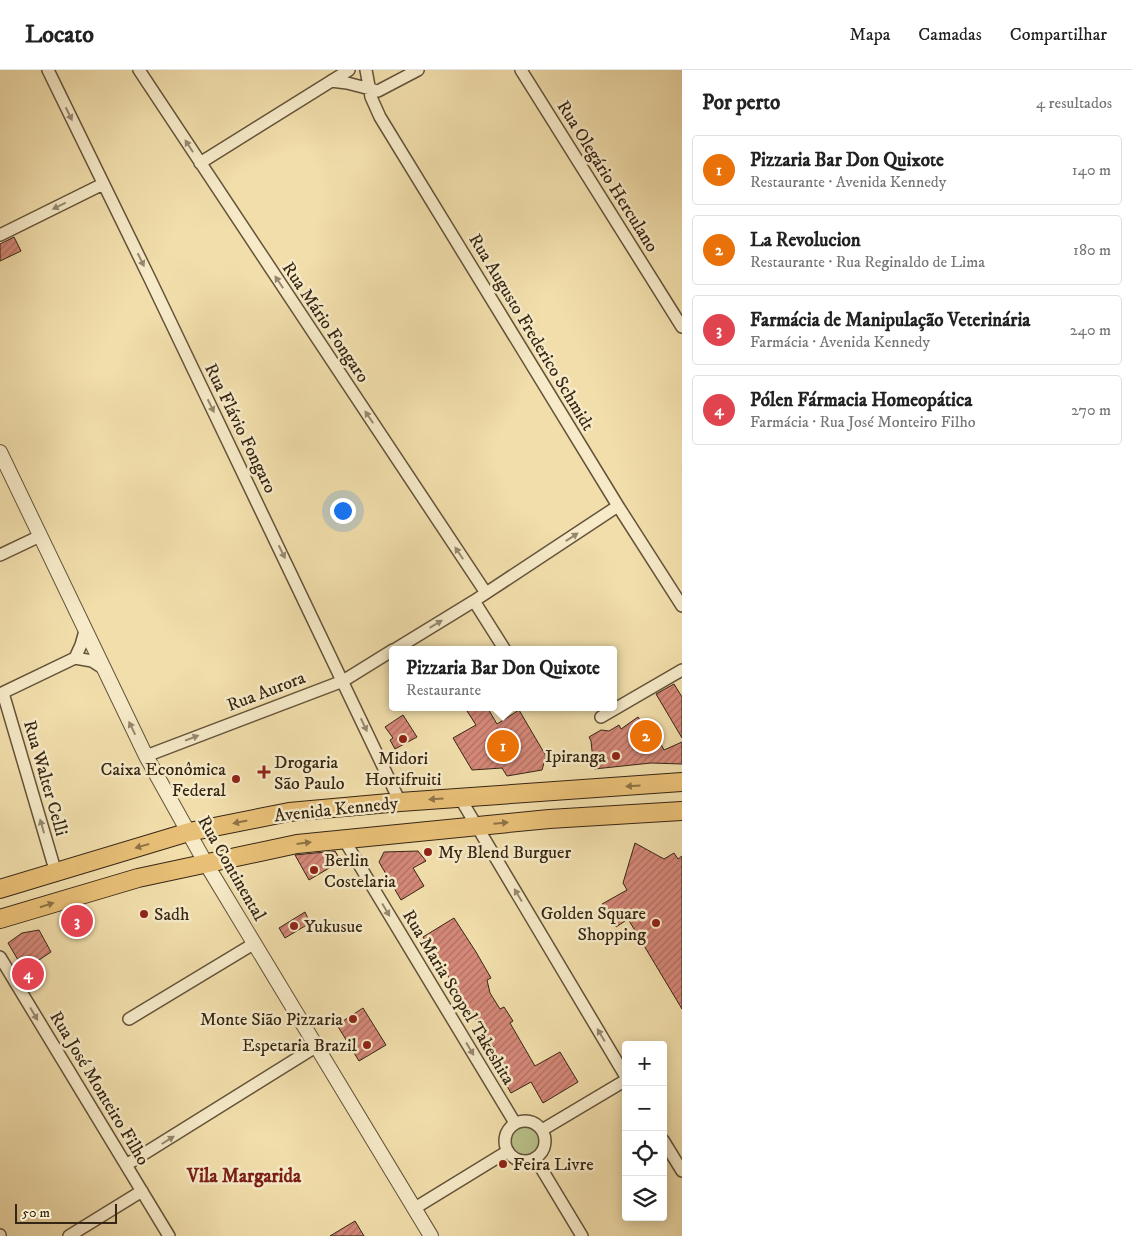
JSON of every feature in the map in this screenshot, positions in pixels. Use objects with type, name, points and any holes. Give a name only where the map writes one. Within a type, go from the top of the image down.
[{"type":"main road","name":"Avenida Kennedy","points":[[0,889],[189,832],[289,812],[400,802],[682,782]]},
{"type":"main road","name":"Avenida Kennedy","points":[[0,919],[138,878],[280,846],[477,825],[682,811]]},
{"type":"street","name":"Rua Flávio Fongaro","points":[[48,70],[400,802]]},
{"type":"street","name":"Rua Mário Fongaro","points":[[139,70],[486,593]]},
{"type":"street","points":[[200,163],[350,70]]},
{"type":"street","name":"Rua Augusto Frederico Schmidt","points":[[366,70],[369,90],[380,117],[618,506],[682,606]]},
{"type":"street","points":[[331,81],[347,83],[369,90],[383,90],[418,70]]},
{"type":"street","name":"Rua Olegário Herculano","points":[[521,70],[682,327]]},
{"type":"street","points":[[0,235],[103,184]]},
{"type":"street","name":"Rua Continental","points":[[0,452],[146,756],[205,862],[431,1236]]},
{"type":"street","name":"Rua Aurora","points":[[400,646],[474,601],[618,506]]},
{"type":"street","points":[[0,555],[40,536]]},
{"type":"street","points":[[474,601],[502,646]]},
{"type":"street","points":[[75,658],[82,645],[85,631]]},
{"type":"street","name":"Rua Aurora","points":[[146,756],[343,681],[389,652]]},
{"type":"street","points":[[2,693],[75,658],[92,661],[103,668]]},
{"type":"street","points":[[617,708],[682,670]]},
{"type":"street","name":"Rua Walter Celli","points":[[2,693],[56,873]]},
{"type":"street","points":[[601,717],[611,711]]},
{"type":"street","points":[[460,798],[622,1071]]},
{"type":"street","name":"Rua Maria Scopel Takeshita","points":[[343,838],[515,1123]]},
{"type":"street","points":[[129,1020],[254,943]]},
{"type":"street","name":"Rua José Monteiro Filho","points":[[0,957],[169,1236]]},
{"type":"street","points":[[126,1166],[317,1046]]},
{"type":"street","points":[[542,1130],[622,1080]]},
{"type":"street","points":[[527,1120],[538,1125],[542,1130],[545,1136],[544,1149],[535,1158],[523,1161],[512,1156],[508,1151],[505,1139],[510,1127],[515,1123],[527,1120]]},
{"type":"street","points":[[667,1147],[682,1171]]},
{"type":"street","points":[[415,1208],[508,1151]]},
{"type":"street","points":[[535,1158],[582,1236]]},
{"type":"street","points":[[69,1236],[142,1191]]},
{"type":"green space","points":[[525,1126],[536,1130],[540,1141],[536,1152],[525,1156],[514,1152],[510,1141],[514,1130]]},
{"type":"building","points":[[14,237],[21,251],[0,261],[0,244]]},
{"type":"building","points":[[674,684],[682,697],[682,738],[656,694]]},
{"type":"building","points":[[467,711],[489,711],[497,724],[520,711],[546,756],[542,770],[507,776],[502,768],[472,770],[453,738],[476,725]]},
{"type":"building","points":[[403,715],[417,737],[395,749],[390,740],[393,738],[385,727]]},
{"type":"building","points":[[638,717],[647,730],[653,729],[664,750],[682,742],[682,764],[651,763],[594,769],[589,737],[601,730],[609,731],[619,725],[621,729]]},
{"type":"building","name":"Golden Square Shopping","points":[[635,843],[664,859],[674,853],[678,859],[682,856],[682,1009],[628,919],[616,927],[602,904],[627,890],[623,883]]},
{"type":"building","name":"Berlin Costelaria","points":[[335,851],[341,861],[309,880],[295,855]]},
{"type":"building","points":[[418,851],[426,861],[413,868],[424,886],[401,900],[379,862],[384,852]]},
{"type":"building","name":"Yukusue","points":[[305,912],[310,923],[285,938],[279,928]]},
{"type":"building","points":[[454,918],[491,978],[487,980],[490,993],[500,1009],[504,1007],[513,1021],[510,1023],[535,1066],[560,1052],[578,1082],[543,1103],[531,1082],[511,1093],[489,1055],[496,1051],[423,937]]},
{"type":"building","points":[[39,930],[51,952],[24,970],[8,943],[22,933]]},
{"type":"building","points":[[363,1008],[386,1045],[359,1061],[337,1025]]},
{"type":"building","points":[[355,1221],[364,1236],[330,1236]]},
{"type":"place","name":"La Revolucion","points":[[646,736]]},
{"type":"place","name":"Midori Hortifruiti","points":[[403,739]]},
{"type":"place","name":"Pizzaria Bar Don Quixote","points":[[503,746]]},
{"type":"place","name":"Ipiranga","points":[[616,756]]},
{"type":"place","name":"Drogaria São Paulo","points":[[264,772]]},
{"type":"place","name":"Caixa Econômica Federal","points":[[236,779]]},
{"type":"place","name":"My Blend Burguer","points":[[428,852]]},
{"type":"place","name":"Berlin Costelaria","points":[[314,870]]},
{"type":"place","name":"Sadh","points":[[144,914]]},
{"type":"place","name":"Farmácia de Manipulação Veterinária","points":[[77,921]]},
{"type":"place","name":"Golden Square Shopping","points":[[656,923]]},
{"type":"place","name":"Yukusue","points":[[294,926]]},
{"type":"place","name":"Pólen Fármacia Homeopática","points":[[28,974]]},
{"type":"place","name":"Monte Sião Pizzaria","points":[[353,1019]]},
{"type":"place","name":"Espetaria Brazil","points":[[367,1045]]},
{"type":"place","name":"Feira Livre","points":[[503,1164]]},
{"type":"district","name":"Vila Margarida","points":[[244,1175]]}]
